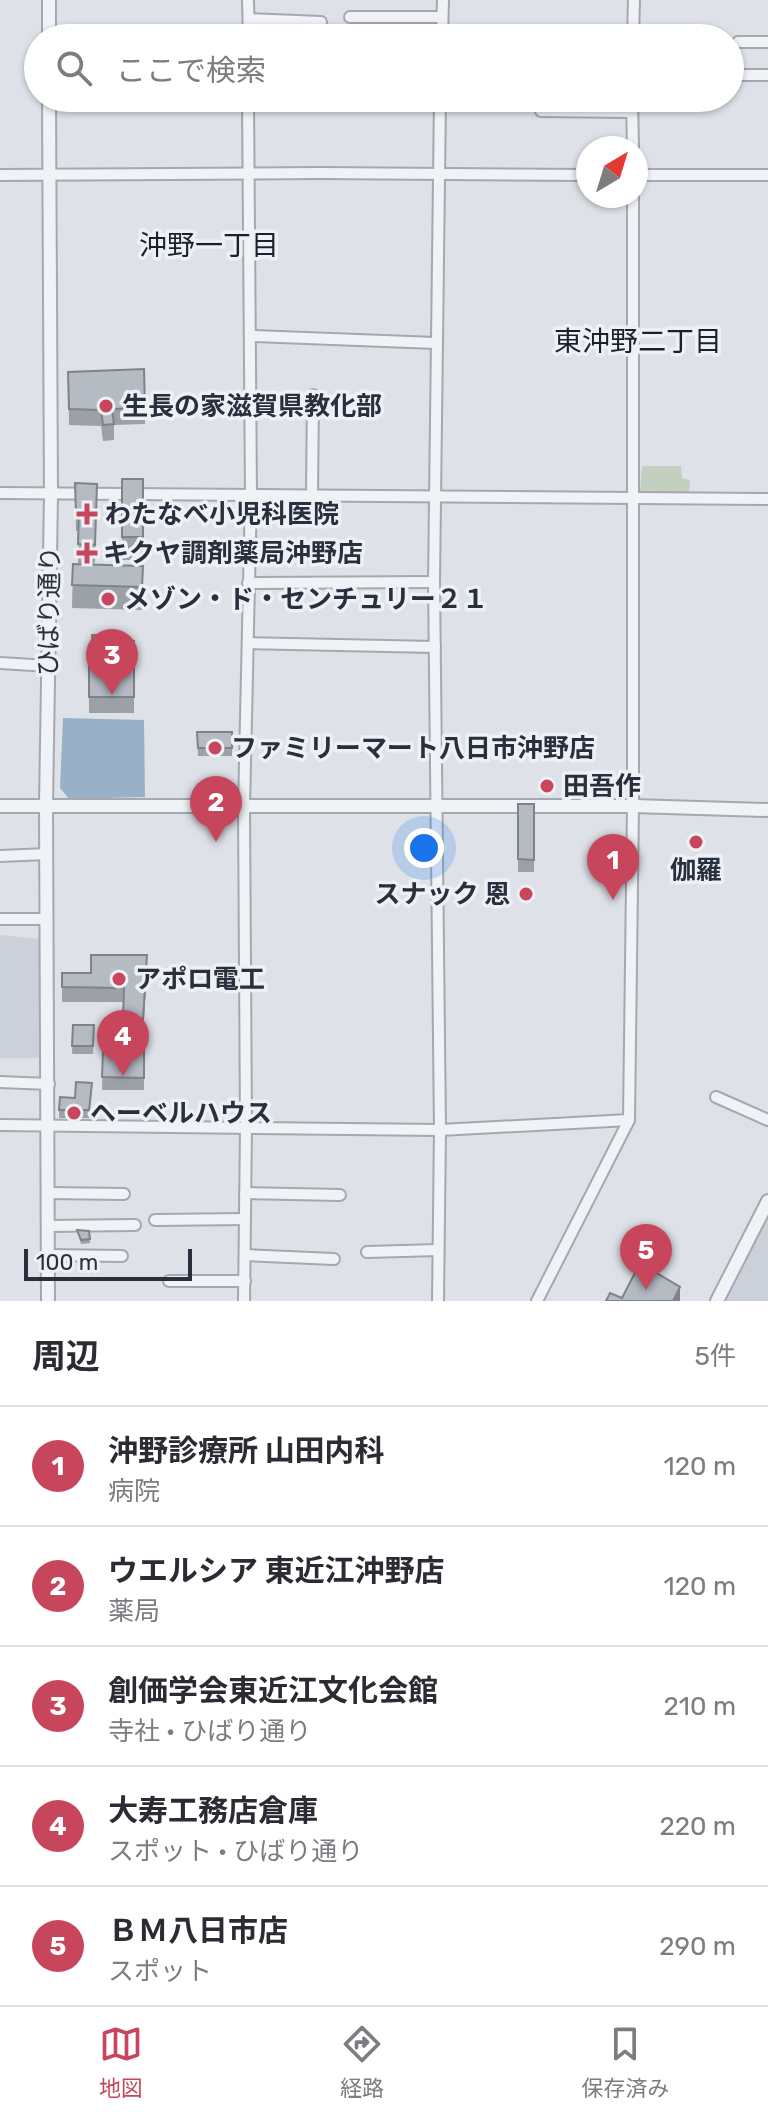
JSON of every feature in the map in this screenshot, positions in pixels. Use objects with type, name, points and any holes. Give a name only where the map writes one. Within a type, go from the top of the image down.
[{"type":"street","points":[[49,0],[49,24]]},
{"type":"street","points":[[248,0],[249,24]]},
{"type":"street","points":[[442,24],[443,0]]},
{"type":"street","points":[[633,24],[634,0]]},
{"type":"street","points":[[350,17],[442,17]]},
{"type":"street","points":[[249,19],[321,22]]},
{"type":"street","points":[[744,42],[768,42]]},
{"type":"street","points":[[744,75],[768,75]]},
{"type":"street","name":"ひばり通り","points":[[48,1301],[46,805],[51,495],[49,112]]},
{"type":"street","points":[[244,1301],[244,807],[251,495],[248,112]]},
{"type":"street","points":[[438,1301],[440,1130],[434,582],[440,112]]},
{"type":"street","points":[[632,112],[633,136]]},
{"type":"street","points":[[0,175],[576,175]]},
{"type":"street","points":[[648,175],[768,175]]},
{"type":"street","points":[[537,1301],[629,1120],[633,806],[633,208]]},
{"type":"street","points":[[251,336],[436,343]]},
{"type":"street","points":[[312,496],[313,395]]},
{"type":"street","points":[[0,493],[768,499]]},
{"type":"street","points":[[248,583],[434,582]]},
{"type":"street","points":[[248,643],[435,647]]},
{"type":"street","points":[[0,663],[49,666]]},
{"type":"street","points":[[0,806],[633,806],[768,810]]},
{"type":"street","points":[[0,856],[47,854]]},
{"type":"street","points":[[0,919],[47,919]]},
{"type":"street","points":[[0,1082],[49,1084]]},
{"type":"street","points":[[716,1097],[768,1120]]},
{"type":"street","points":[[0,1125],[440,1130],[629,1120]]},
{"type":"street","points":[[48,1193],[124,1194]]},
{"type":"street","points":[[245,1193],[340,1195]]},
{"type":"street","points":[[717,1301],[768,1201]]},
{"type":"street","points":[[155,1220],[245,1219]]},
{"type":"street","points":[[48,1226],[135,1225]]},
{"type":"street","points":[[367,1252],[438,1250]]},
{"type":"street","points":[[48,1255],[122,1256]]},
{"type":"street","points":[[245,1255],[334,1259]]},
{"type":"street","points":[[169,1281],[245,1281]]},
{"type":"shaded area","points":[[0,935],[40,939],[41,1058],[0,1058]]},
{"type":"shaded area","points":[[768,1216],[768,1301],[725,1301]]},
{"type":"green space","points":[[642,466],[681,466],[682,478],[690,480],[689,493],[640,492]]},
{"type":"water","points":[[63,718],[144,720],[145,797],[69,799],[60,788]]},
{"type":"building","name":"生長の家滋賀県教化部","points":[[144,369],[145,408],[112,409],[114,424],[103,425],[101,410],[69,409],[68,372]]},
{"type":"building","points":[[122,479],[143,479],[143,537],[122,537]]},
{"type":"building","points":[[75,483],[97,484],[95,545],[78,544],[79,513],[76,513]]},
{"type":"building","points":[[73,564],[143,566],[142,587],[72,585]]},
{"type":"building","points":[[92,635],[123,636],[123,640],[134,641],[134,697],[89,697],[89,660],[94,660]]},
{"type":"building","points":[[197,732],[232,732],[232,748],[198,748]]},
{"type":"building","points":[[518,804],[534,804],[534,860],[518,859]]},
{"type":"building","points":[[91,955],[147,955],[143,1019],[123,1018],[124,988],[62,987],[62,973],[91,973]]},
{"type":"building","points":[[73,1025],[94,1025],[93,1046],[72,1046]]},
{"type":"building","points":[[103,1049],[144,1050],[144,1078],[102,1077]]},
{"type":"building","points":[[76,1082],[92,1083],[89,1110],[59,1110],[60,1097],[75,1098]]},
{"type":"building","points":[[77,1230],[89,1231],[90,1239],[81,1240]]},
{"type":"building","points":[[640,1263],[680,1287],[673,1301],[606,1301],[610,1293],[622,1298]]},
{"type":"place","name":"生長の家滋賀県教化部","points":[[106,406]]},
{"type":"place","name":"わたなべ小児科医院","points":[[87,514]]},
{"type":"place","name":"キクヤ調剤薬局沖野店","points":[[87,553]]},
{"type":"place","name":"メゾン・ド・センチュリー２１","points":[[108,599]]},
{"type":"place","name":"創価学会東近江文化会館","points":[[112,695]]},
{"type":"place","name":"ファミリーマート八日市沖野店","points":[[215,748]]},
{"type":"place","name":"田吾作","points":[[547,786]]},
{"type":"place","name":"ウエルシア 東近江沖野店","points":[[216,842]]},
{"type":"place","name":"伽羅","points":[[696,842]]},
{"type":"place","name":"スナック 恩","points":[[526,894]]},
{"type":"place","name":"沖野診療所 山田内科","points":[[613,900]]},
{"type":"place","name":"アポロ電工","points":[[119,979]]},
{"type":"place","name":"大寿工務店倉庫","points":[[123,1076]]},
{"type":"place","name":"ヘーベルハウス","points":[[74,1113]]},
{"type":"place","name":"ＢＭ八日市店","points":[[646,1290]]},
{"type":"district","name":"沖野一丁目","points":[[209,245]]},
{"type":"district","name":"東沖野二丁目","points":[[638,341]]}]
